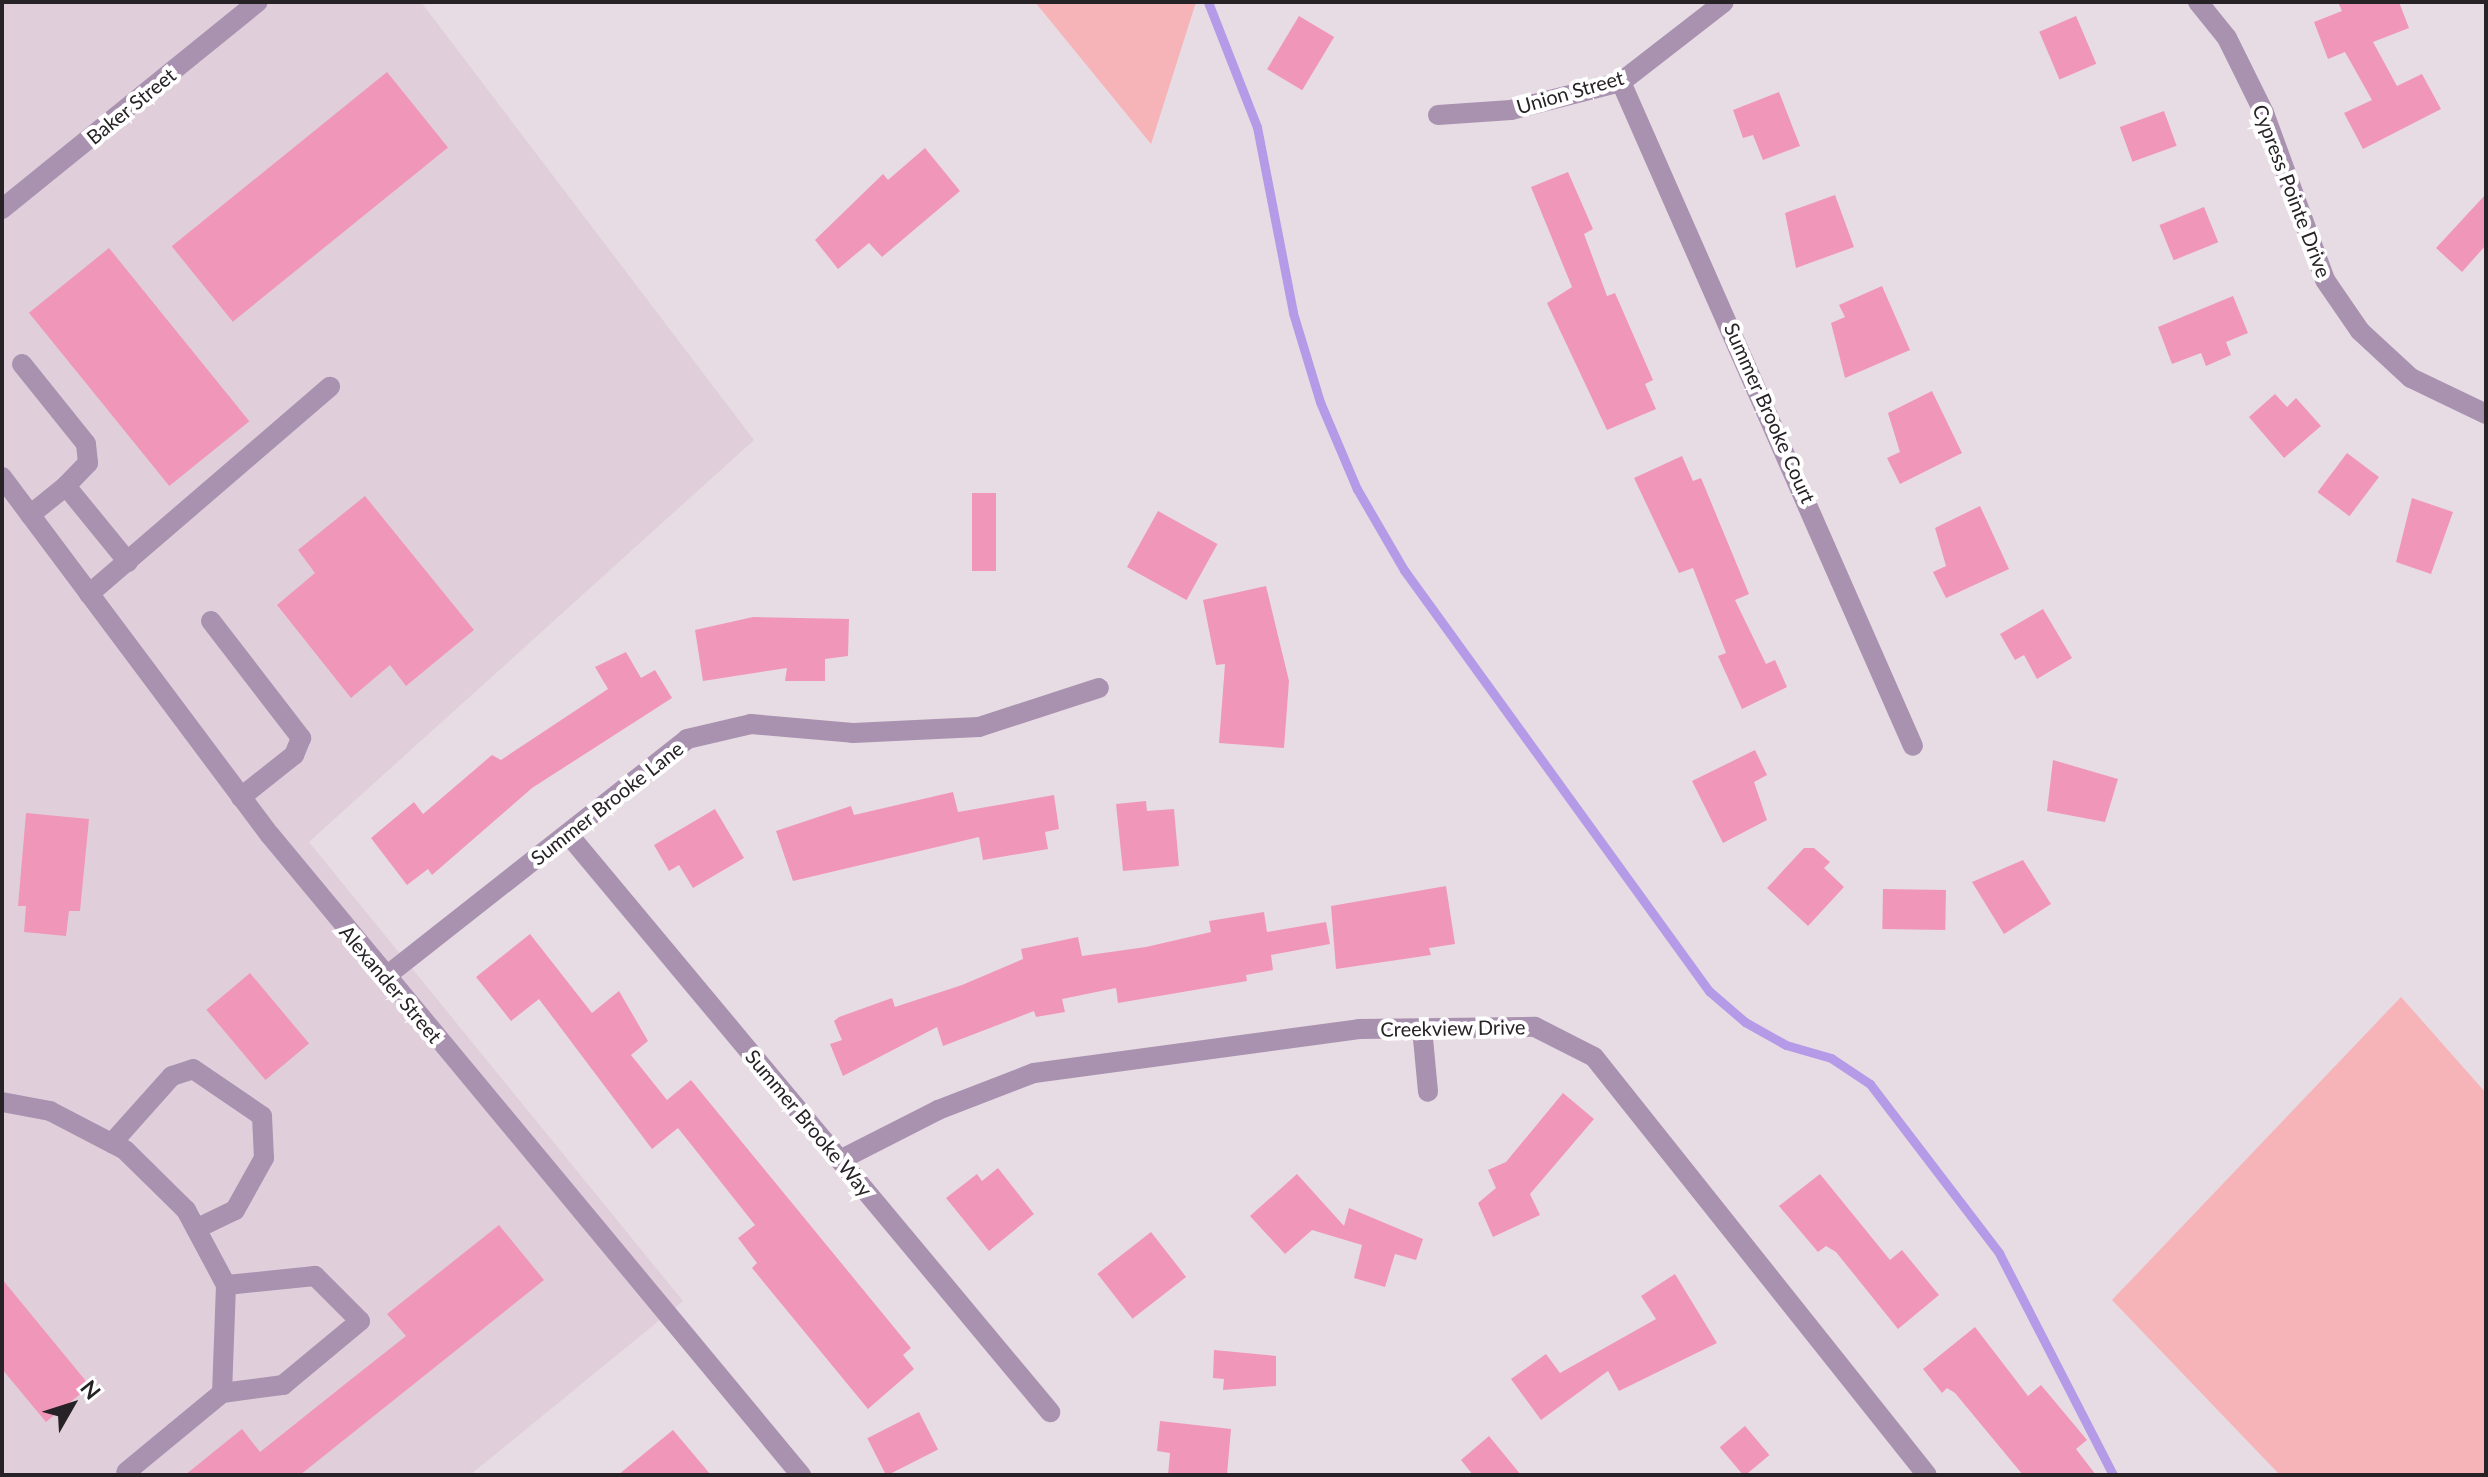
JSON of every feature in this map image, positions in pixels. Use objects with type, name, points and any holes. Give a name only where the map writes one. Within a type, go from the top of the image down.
[{"type":"street","name":"Baker Street","points":[[2,209],[258,2]]},
{"type":"street","name":"Union Street","points":[[1438,115],[1511,110],[1621,82],[1724,2]]},
{"type":"street","name":"Cypress Pointe Drive","points":[[2198,2],[2240,63],[2325,280],[2360,331],[2411,378],[2486,414]]},
{"type":"street","name":"Summer Brooke Court","points":[[1621,82],[1913,746]]},
{"type":"street","points":[[22,364],[86,444],[88,463],[66,486],[30,515]]},
{"type":"street","points":[[89,594],[330,387]]},
{"type":"street","name":"Alexander Street","points":[[2,477],[241,797],[385,977],[801,1475]]},
{"type":"street","points":[[66,486],[128,562]]},
{"type":"street","points":[[211,621],[301,738],[294,755],[241,797]]},
{"type":"street","name":"Summer Brooke Lane","points":[[385,977],[687,739],[751,724],[853,733],[979,727],[1099,688]]},
{"type":"street","name":"Summer Brooke Way","points":[[568,834],[1050,1412]]},
{"type":"street","name":"Creekview Drive","points":[[840,1160],[938,1110],[1034,1073],[1359,1029],[1535,1027],[1594,1057],[1927,1475]]},
{"type":"street","points":[[1422,1028],[1428,1092]]},
{"type":"street","points":[[112,1143],[172,1076],[193,1069],[262,1116],[264,1158],[235,1210],[196,1229]]},
{"type":"street","points":[[2,1102],[50,1111],[112,1143],[186,1210],[226,1285],[222,1393]]},
{"type":"street","points":[[126,1472],[222,1393],[283,1385],[360,1321],[315,1276],[226,1285]]},
{"type":"shaded area","points":[[2,2],[421,2],[754,440],[309,842],[683,1301],[470,1475],[2,1475]]},
{"type":"shaded area","points":[[1035,2],[1196,2],[1151,144]]},
{"type":"shaded area","points":[[2401,997],[2486,1093],[2486,1475],[2280,1475],[2112,1300]]},
{"type":"building","points":[[2338,2],[2399,2],[2409,28],[2373,42],[2397,86],[2422,74],[2441,109],[2363,149],[2344,113],[2372,100],[2345,52],[2328,59],[2314,22],[2342,11]]},
{"type":"building","points":[[1299,16],[1334,37],[1302,90],[1267,69]]},
{"type":"building","points":[[2076,16],[2096,64],[2059,79],[2039,32]]},
{"type":"building","points":[[387,72],[448,147],[233,322],[172,246]]},
{"type":"building","points":[[1779,92],[1800,146],[1763,160],[1753,135],[1743,138],[1733,110]]},
{"type":"building","points":[[2164,111],[2177,146],[2132,162],[2120,127]]},
{"type":"building","points":[[925,148],[960,191],[882,257],[869,243],[838,269],[815,240],[883,174],[888,180]]},
{"type":"building","points":[[1568,172],[1593,229],[1584,234],[1607,296],[1615,293],[1653,380],[1645,384],[1656,409],[1607,430],[1547,303],[1572,287],[1531,187]]},
{"type":"building","points":[[2486,194],[2486,245],[2462,272],[2436,248]]},
{"type":"building","points":[[1835,195],[1854,247],[1796,268],[1785,213]]},
{"type":"building","points":[[2204,207],[2218,242],[2174,260],[2159,225]]},
{"type":"building","points":[[109,248],[249,421],[169,486],[29,313]]},
{"type":"building","points":[[1882,286],[1910,350],[1845,378],[1831,323],[1845,317],[1839,305]]},
{"type":"building","points":[[2233,296],[2248,333],[2226,342],[2231,355],[2206,366],[2201,353],[2172,364],[2158,327]]},
{"type":"building","points":[[1932,391],[1962,453],[1900,484],[1887,458],[1900,452],[1888,413]]},
{"type":"building","points":[[2275,394],[2287,407],[2296,398],[2321,426],[2284,458],[2249,417]]},
{"type":"building","points":[[2347,453],[2379,477],[2349,516],[2318,492]]},
{"type":"building","points":[[1682,456],[1693,481],[1701,478],[1749,594],[1735,600],[1766,664],[1775,660],[1787,687],[1742,709],[1718,656],[1726,653],[1693,568],[1679,573],[1634,478]]},
{"type":"building","points":[[972,493],[996,493],[996,571],[972,571]]},
{"type":"building","points":[[365,496],[474,630],[406,686],[390,665],[351,698],[277,605],[315,573],[298,550]]},
{"type":"building","points":[[2412,498],[2453,512],[2431,574],[2396,562]]},
{"type":"building","points":[[1980,506],[2009,569],[1946,598],[1933,572],[1946,566],[1935,528]]},
{"type":"building","points":[[1158,511],[1217,544],[1186,600],[1127,567]]},
{"type":"building","points":[[1266,586],[1289,681],[1284,748],[1219,743],[1225,664],[1216,665],[1203,600]]},
{"type":"building","points":[[2043,609],[2072,658],[2037,679],[2024,655],[2015,660],[2000,634]]},
{"type":"building","points":[[753,617],[849,619],[848,656],[825,659],[825,681],[785,681],[787,668],[703,681],[695,630]]},
{"type":"building","points":[[626,652],[641,678],[655,670],[672,698],[532,788],[432,875],[428,869],[407,885],[371,838],[414,802],[423,814],[492,755],[501,760],[608,689],[595,667]]},
{"type":"building","points":[[1755,750],[1767,775],[1754,782],[1767,820],[1723,843],[1692,781]]},
{"type":"building","points":[[2053,760],[2118,779],[2105,822],[2047,811]]},
{"type":"building","points":[[953,792],[958,812],[1054,795],[1059,829],[1045,832],[1048,849],[983,860],[979,837],[793,881],[776,831],[851,806],[854,815]]},
{"type":"building","points":[[1146,801],[1147,811],[1174,809],[1179,866],[1123,871],[1116,804]]},
{"type":"building","points":[[715,809],[744,858],[693,888],[679,865],[669,871],[654,845]]},
{"type":"building","points":[[26,813],[89,819],[80,911],[69,911],[66,936],[24,932],[26,906],[18,906]]},
{"type":"building","points":[[1804,848],[1814,848],[1830,862],[1824,868],[1844,887],[1808,926],[1767,888]]},
{"type":"building","points":[[2023,860],[2051,904],[2004,934],[1972,882]]},
{"type":"building","points":[[1446,886],[1455,944],[1429,948],[1431,955],[1336,969],[1331,906]]},
{"type":"building","points":[[1883,889],[1946,890],[1945,930],[1882,929]]},
{"type":"building","points":[[1264,912],[1267,932],[1326,922],[1330,944],[1271,955],[1273,970],[1246,975],[1247,981],[1118,1003],[1116,988],[1062,999],[1065,1012],[1036,1017],[1034,1011],[943,1046],[937,1027],[843,1076],[830,1044],[842,1040],[834,1021],[839,1017],[892,998],[895,1007],[962,985],[1023,959],[1021,949],[1078,937],[1082,956],[1146,947],[1211,932],[1209,921]]},
{"type":"building","points":[[530,934],[592,1013],[619,991],[648,1041],[631,1055],[667,1100],[691,1080],[911,1348],[903,1355],[914,1369],[868,1409],[752,1268],[757,1263],[738,1238],[755,1225],[678,1128],[652,1149],[539,999],[511,1021],[476,977]]},
{"type":"building","points":[[250,973],[309,1043],[265,1080],[206,1010]]},
{"type":"building","points":[[1563,1093],[1594,1119],[1530,1194],[1540,1215],[1493,1237],[1478,1203],[1496,1188],[1488,1170],[1506,1162]]},
{"type":"building","points":[[998,1168],[1034,1214],[989,1251],[946,1198],[977,1174],[982,1181]]},
{"type":"building","points":[[1297,1174],[1344,1226],[1349,1208],[1423,1239],[1416,1260],[1395,1254],[1385,1287],[1354,1278],[1362,1245],[1312,1230],[1285,1254],[1250,1216]]},
{"type":"building","points":[[1820,1174],[1890,1260],[1902,1250],[1939,1295],[1898,1329],[1836,1252],[1826,1246],[1818,1252],[1779,1206]]},
{"type":"building","points":[[499,1225],[544,1280],[300,1475],[185,1475],[242,1429],[260,1452],[406,1336],[387,1314]]},
{"type":"building","points":[[1151,1232],[1186,1277],[1133,1319],[1097,1274]]},
{"type":"building","points":[[1675,1274],[1717,1343],[1619,1391],[1608,1371],[1541,1420],[1511,1379],[1546,1354],[1560,1373],[1656,1319],[1641,1296]]},
{"type":"building","points":[[2,1279],[90,1386],[46,1422],[2,1369]]},
{"type":"building","points":[[1975,1327],[2028,1396],[2041,1385],[2087,1440],[2076,1449],[2096,1475],[2023,1475],[1955,1393],[1947,1388],[1942,1393],[1923,1369]]},
{"type":"building","points":[[1214,1350],[1276,1356],[1276,1386],[1223,1390],[1224,1379],[1213,1378]]},
{"type":"building","points":[[919,1412],[938,1449],[886,1475],[867,1438]]},
{"type":"building","points":[[1160,1421],[1231,1429],[1227,1475],[1168,1475],[1170,1453],[1157,1451]]},
{"type":"building","points":[[1745,1426],[1769,1455],[1743,1475],[1720,1447]]},
{"type":"building","points":[[673,1430],[711,1475],[618,1475]]},
{"type":"building","points":[[1489,1436],[1521,1475],[1473,1475],[1461,1460]]},
{"type":"waterway","points":[[1208,2],[1257,127],[1293,313],[1320,402],[1357,489],[1404,570],[1709,991],[1745,1022],[1786,1045],[1831,1058],[1870,1084],[1999,1253],[2113,1475]]}]
